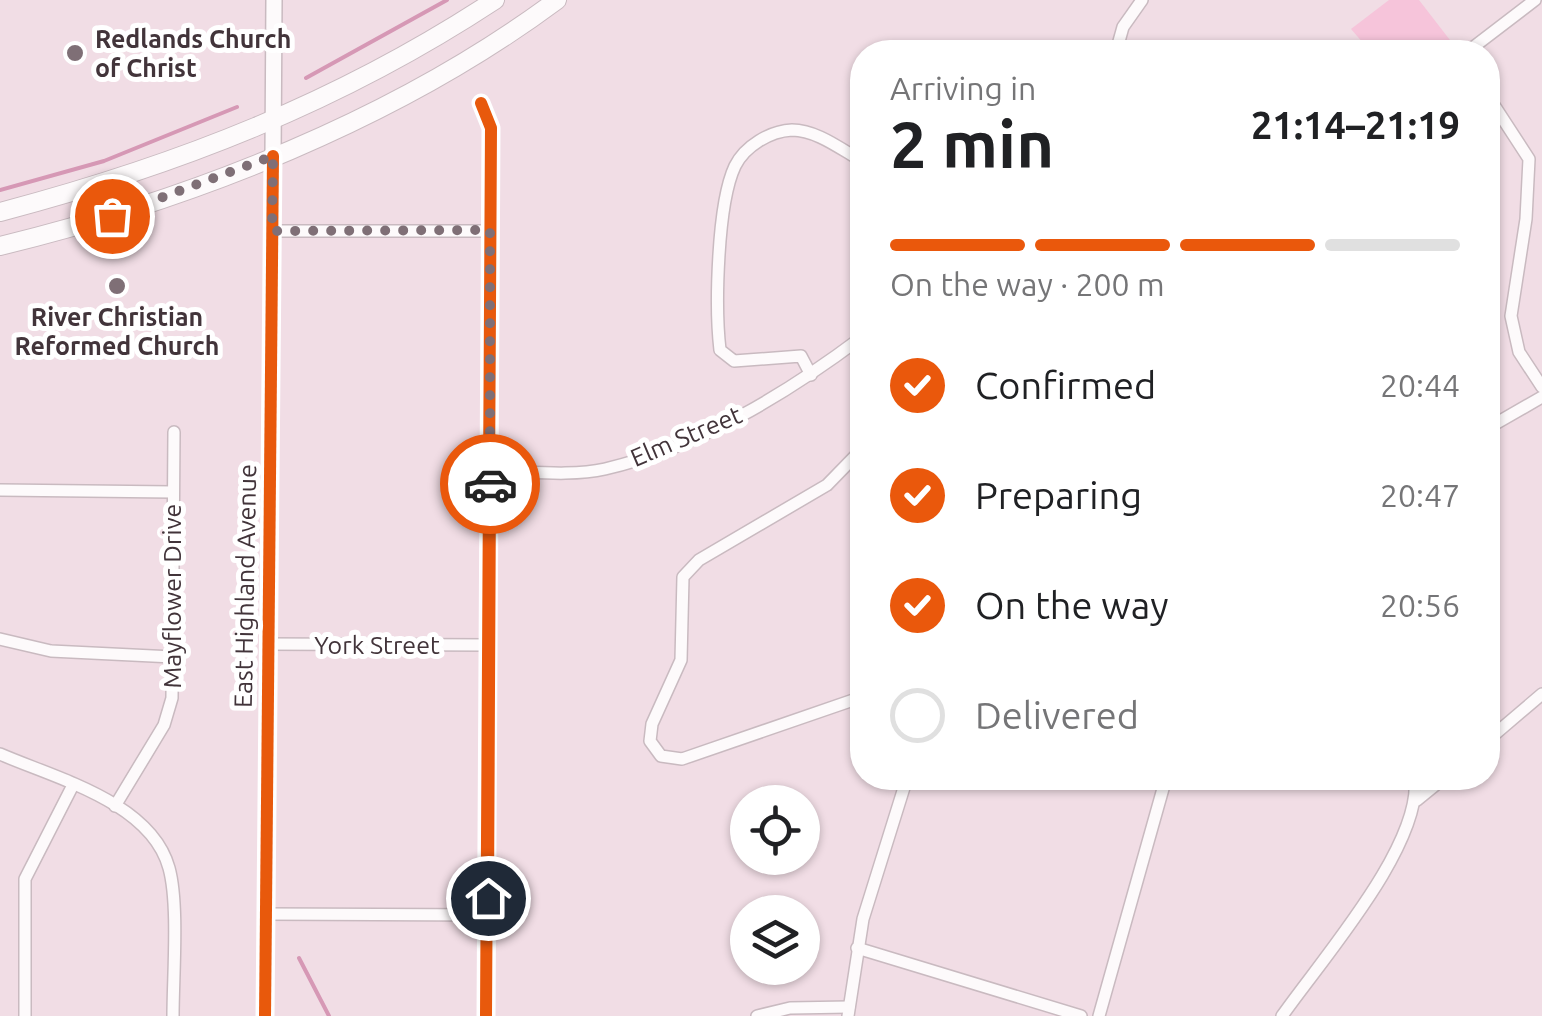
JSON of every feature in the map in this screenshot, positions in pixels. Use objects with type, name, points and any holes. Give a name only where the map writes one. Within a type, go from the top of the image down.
[{"type":"main road","name":"East Highland Avenue","points":[[273,156],[274,0]]},
{"type":"main road","points":[[0,212],[120,180],[274,121],[442,35],[495,0]]},
{"type":"main road","points":[[0,246],[78,228],[273,156],[417,87],[557,0]]},
{"type":"street","points":[[1119,40],[1123,27],[1142,0]]},
{"type":"street","points":[[1482,40],[1534,0]]},
{"type":"street","points":[[481,103],[491,128],[486,1016]]},
{"type":"street","points":[[1500,115],[1529,160],[1526,219],[1511,316],[1520,352],[1542,387]]},
{"type":"street","points":[[811,375],[801,356],[734,361],[720,350],[715,310],[730,181],[750,146],[793,130],[818,136],[850,155]]},
{"type":"street","name":"East Highland Avenue","points":[[265,1016],[273,156]]},
{"type":"street","points":[[272,231],[490,230]]},
{"type":"street","name":"Elm Street","points":[[490,471],[602,470],[684,442],[811,375],[850,346]]},
{"type":"street","points":[[1500,421],[1542,397]]},
{"type":"street","name":"Mayflower Drive","points":[[115,806],[167,718],[173,657],[174,432]]},
{"type":"street","points":[[850,462],[828,485],[700,560],[682,577],[681,660],[652,724],[650,741],[661,756],[682,759],[850,701]]},
{"type":"street","points":[[0,490],[172,492]]},
{"type":"street","points":[[0,639],[51,651],[173,657]]},
{"type":"street","name":"York Street","points":[[266,644],[488,645]]},
{"type":"street","points":[[1500,730],[1542,694]]},
{"type":"street","points":[[0,754],[115,806],[153,836],[171,872],[173,1016]]},
{"type":"street","points":[[25,1016],[26,879],[73,786]]},
{"type":"street","points":[[757,1016],[790,1008],[848,1012],[858,948],[904,790]]},
{"type":"street","points":[[1099,1016],[1163,790]]},
{"type":"street","points":[[1282,1016],[1406,836],[1418,800],[1417,790]]},
{"type":"street","points":[[1418,800],[1430,790]]},
{"type":"street","points":[[266,914],[488,915]]},
{"type":"street","points":[[858,948],[1080,1016]]},
{"type":"shaded area","points":[[1389,0],[1419,0],[1450,40],[1361,40],[1351,29]]},
{"type":"waterway","points":[[306,78],[447,0]]},
{"type":"waterway","points":[[0,190],[104,161],[237,107]]},
{"type":"waterway","points":[[299,958],[329,1016]]},
{"type":"cycle path","points":[[481,103],[491,128],[486,1016]]},
{"type":"cycle path","points":[[265,1016],[273,156]]},
{"type":"way so far","points":[[112,216],[245,170],[273,156],[272,231],[490,230],[490,484]]},
{"type":"place","name":"Redlands Church of Christ","points":[[75,53]]},
{"type":"place","name":"River Christian Reformed Church","points":[[117,286]]},
{"type":"route","points":[[488,898],[490,484]]}]
